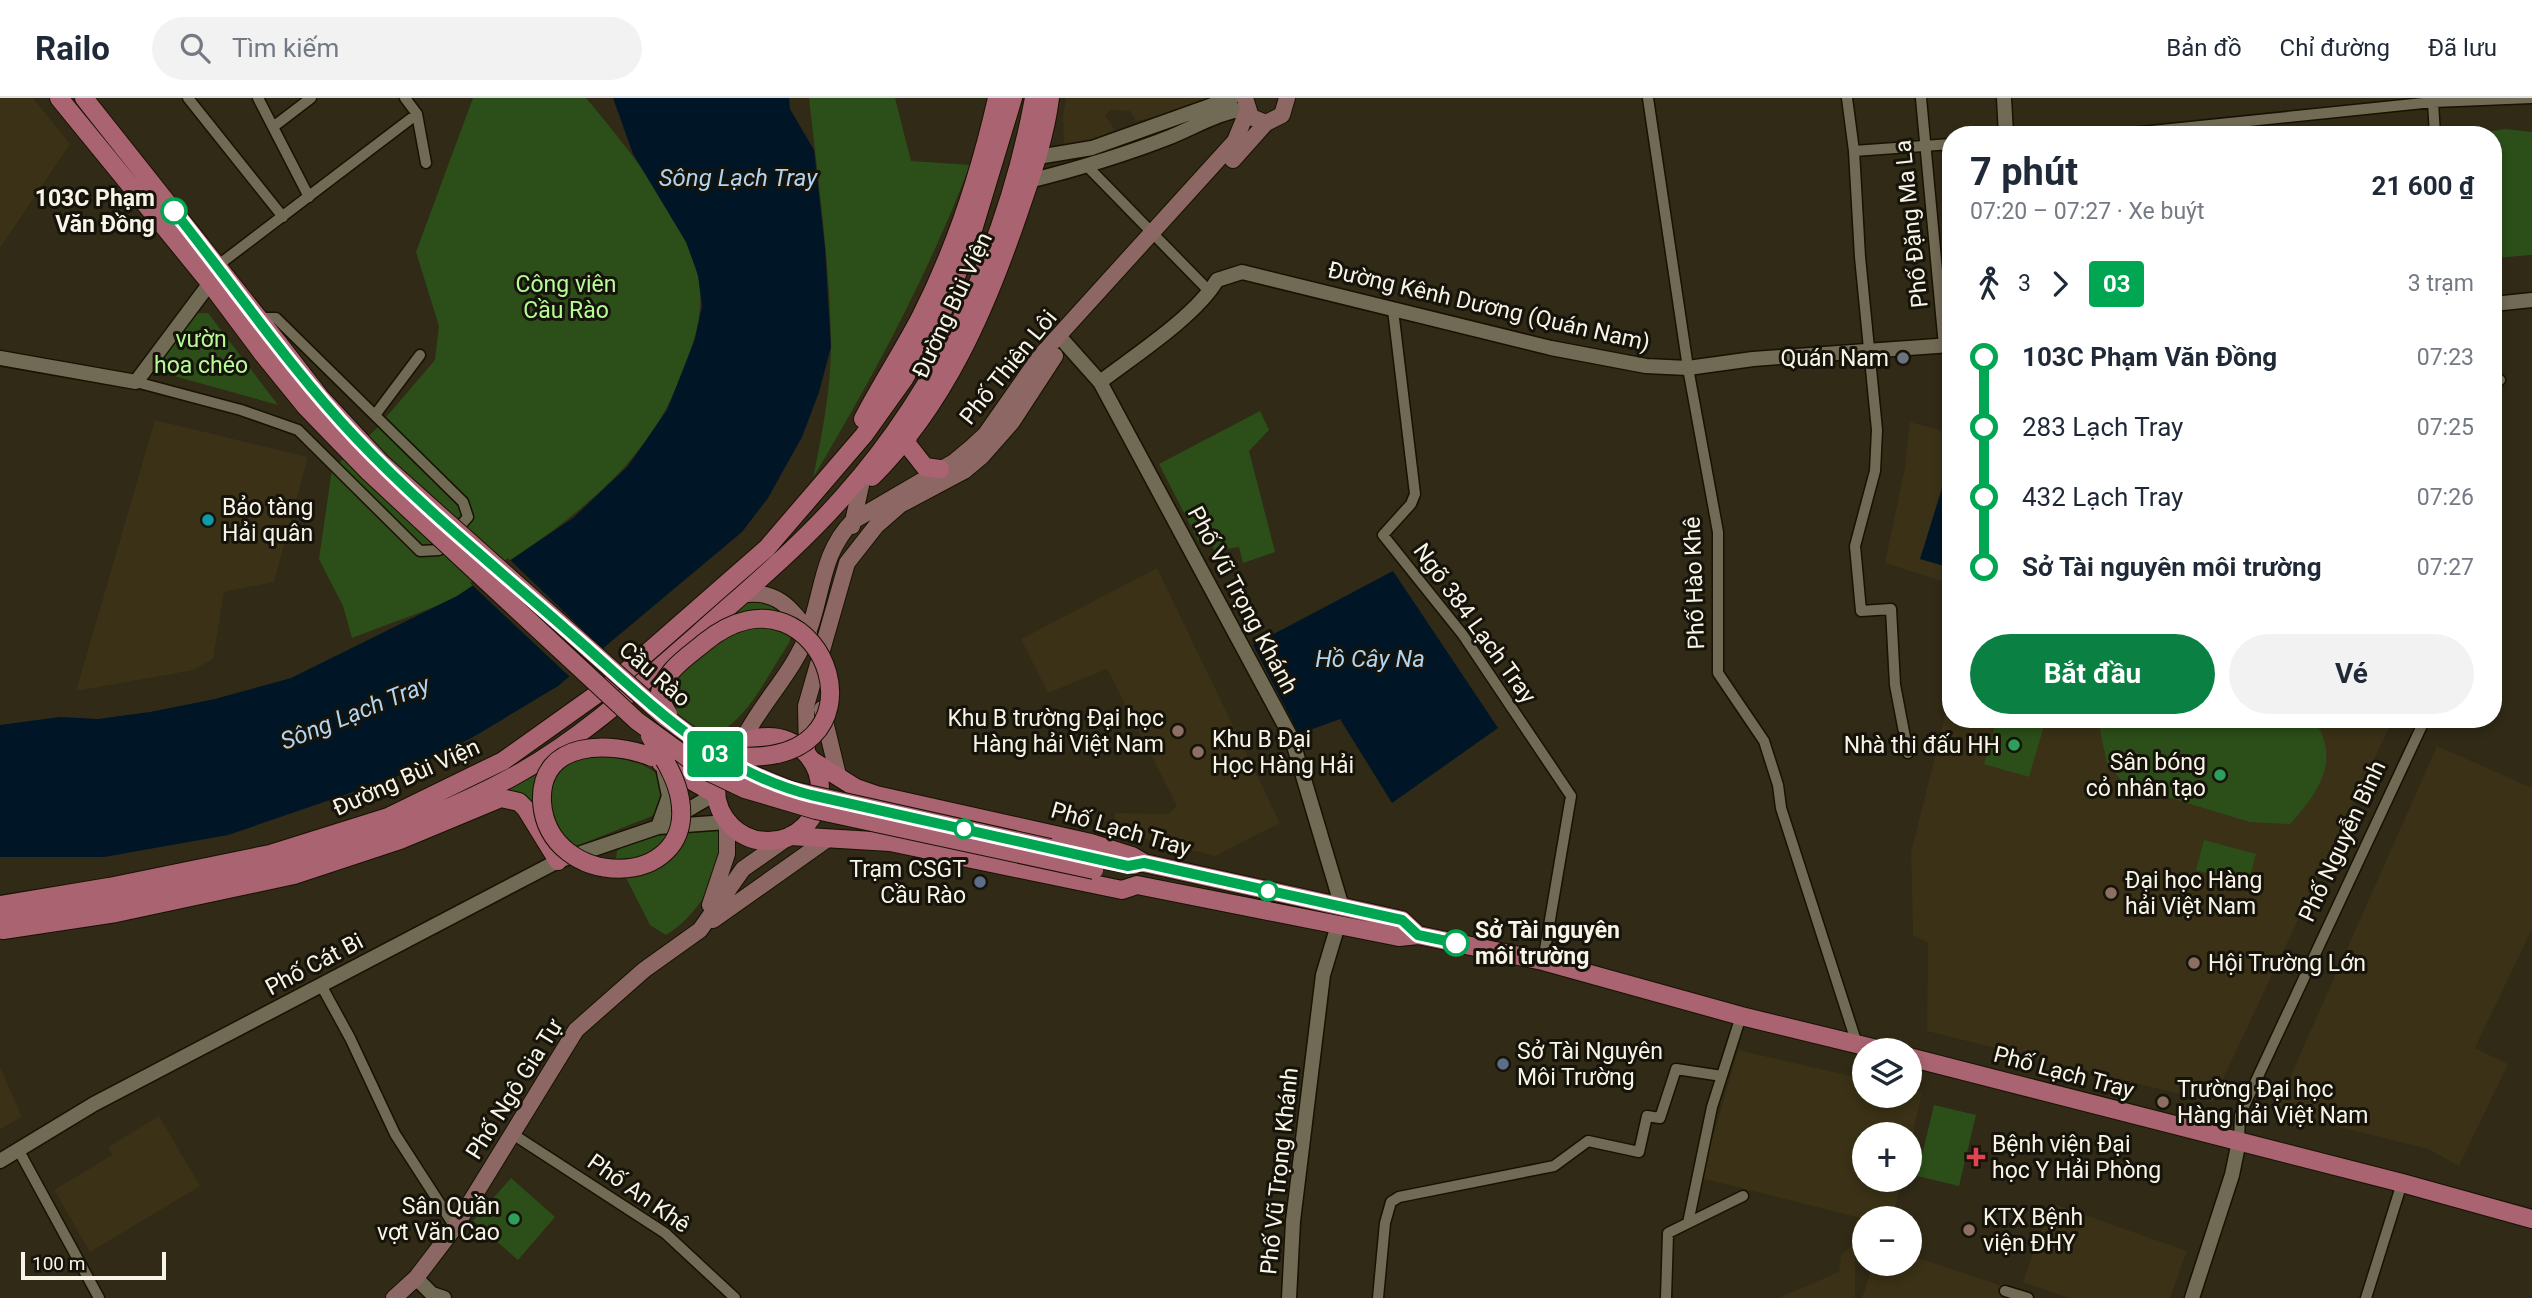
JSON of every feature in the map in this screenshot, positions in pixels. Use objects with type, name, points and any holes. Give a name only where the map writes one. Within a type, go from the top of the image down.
[{"type":"main road","name":"Cầu Rào","points":[[59,98],[306,407],[361,465],[645,727],[703,769],[745,789],[835,814],[1096,865],[1128,866],[1144,863]]},
{"type":"main road","name":"Cầu Rào","points":[[84,98],[320,397],[381,463],[665,717],[714,753],[749,774],[790,790],[1096,865],[1128,878],[1137,885]]},
{"type":"main road","name":"Đường Bùi Viện","points":[[863,480],[925,387],[964,318],[1015,178],[1034,98]]},
{"type":"main road","name":"Đường Bùi Viện","points":[[0,918],[113,901],[273,867],[397,834],[512,776],[581,731],[741,595],[908,435],[959,360],[989,294],[1038,157],[1050,98]]},
{"type":"main road","name":"Phố Thiên Lôi","points":[[740,744],[750,724],[785,676],[808,633],[830,549],[853,521],[954,462],[985,435],[1021,380],[1063,340],[1239,145],[1266,123],[1278,120],[1289,100]]},
{"type":"main road","name":"Đường Bùi Viện","points":[[0,905],[163,877],[328,838],[388,817],[503,761],[565,719],[665,640],[767,548],[846,454],[943,270],[1003,104]]},
{"type":"main road","points":[[1246,106],[1255,120],[1266,123]]},
{"type":"main road","name":"Phố Thiên Lôi","points":[[1239,145],[1246,106]]},
{"type":"main road","name":"Phố Thiên Lôi","points":[[810,757],[806,706],[847,563],[876,526],[900,505],[964,471],[982,456],[1012,422],[1063,340]]},
{"type":"main road","points":[[908,435],[907,444],[919,461],[925,467],[940,469]]},
{"type":"main road","points":[[830,549],[841,499],[846,454]]},
{"type":"main road","points":[[847,563],[863,480]]},
{"type":"main road","points":[[741,595],[754,593],[776,597],[795,612],[808,633]]},
{"type":"main road","points":[[714,753],[772,756],[794,749],[812,736],[825,716],[832,686],[822,654],[810,639],[795,628],[766,620],[745,621],[726,628],[676,667],[663,682],[659,698],[661,705],[671,716],[715,745],[740,744],[755,737],[777,737],[797,744],[810,757],[820,785],[819,800],[808,821],[790,836],[774,841],[756,840],[740,834],[727,822],[715,794],[720,767],[740,744]]},
{"type":"main road","points":[[815,672],[838,775]]},
{"type":"main road","points":[[645,727],[671,773],[678,790],[680,815],[670,843],[656,859],[629,870],[603,869],[578,859],[553,832],[542,802],[548,774],[566,756],[591,746],[627,749],[656,760],[715,794]]},
{"type":"main road","name":"Phố Lạch Tray","points":[[810,757],[856,788],[876,795],[1091,843],[1132,856],[1144,863],[1402,920],[1418,935]]},
{"type":"main road","points":[[861,840],[855,825],[855,814],[864,800],[876,795]]},
{"type":"main road","name":"Đường Bùi Viện","points":[[0,930],[104,915],[269,880],[493,800],[511,799],[526,809],[558,861]]},
{"type":"main road","points":[[700,930],[724,865],[727,822]]},
{"type":"main road","name":"Phố Lạch Tray","points":[[790,836],[890,842],[1122,890],[1137,885],[1399,937],[1418,935],[1544,961],[1741,1016],[1852,1043]]},
{"type":"main road","name":"Phố Ngô Gia Tự","points":[[394,1298],[416,1278],[454,1227],[576,1030],[644,970],[700,930],[743,869],[790,836]]},
{"type":"main road","points":[[700,930],[829,838]]},
{"type":"main road","name":"Phố Lạch Tray","points":[[1922,1060],[2402,1183],[2532,1219]]},
{"type":"street","points":[[188,98],[283,217]]},
{"type":"street","points":[[258,98],[309,197]]},
{"type":"street","points":[[274,127],[311,98]]},
{"type":"street","points":[[405,98],[416,114],[426,163]]},
{"type":"street","points":[[1038,157],[1092,148],[1232,98]]},
{"type":"street","name":"Phố Hào Khê","points":[[1648,98],[1688,368],[1718,532],[1718,673],[1764,741],[1778,785],[1781,808],[1855,1038]]},
{"type":"street","points":[[1847,98],[1854,151],[1876,444],[1875,471],[1855,546],[1861,611],[1891,609],[1895,685],[1908,752]]},
{"type":"street","name":"Phố Đặng Ma La","points":[[1921,98],[1923,146],[1942,304]]},
{"type":"street","points":[[2004,98],[2006,126]]},
{"type":"street","points":[[2200,126],[2433,102],[2532,99]]},
{"type":"street","points":[[2433,102],[2434,126]]},
{"type":"street","points":[[1030,181],[1087,166],[1246,106]]},
{"type":"street","points":[[218,266],[416,114]]},
{"type":"street","points":[[1854,151],[1942,145]]},
{"type":"street","points":[[1087,166],[1210,292]]},
{"type":"street","name":"Đường Kênh Dương (Quán Nam)","points":[[1100,382],[1155,341],[1210,292],[1217,279],[1242,272],[1605,360],[1688,368],[1752,359],[1942,346]]},
{"type":"street","points":[[136,382],[209,283]]},
{"type":"street","points":[[2502,303],[2532,300]]},
{"type":"street","name":"Ngõ 384 Lạch Tray","points":[[1393,310],[1415,494],[1411,504],[1383,535],[1463,635],[1571,796],[1544,961]]},
{"type":"street","points":[[0,358],[136,382],[241,410],[298,430],[420,551],[439,550],[464,524],[468,517],[466,509],[275,318],[258,318]]},
{"type":"street","name":"Phố Vũ Trọng Khánh","points":[[1063,340],[1100,382],[1292,739],[1342,907]]},
{"type":"street","points":[[374,415],[420,355]]},
{"type":"street","name":"Phố Nguyễn Bình","points":[[2192,1298],[2232,1175],[2239,1142],[2240,1115],[2421,728]]},
{"type":"street","points":[[656,760],[667,778],[669,796],[658,827]]},
{"type":"street","name":"Phố Cát Bi","points":[[0,1161],[94,1104],[558,861],[658,827],[715,794]]},
{"type":"street","name":"Phố Cát Bi","points":[[658,827],[727,822]]},
{"type":"street","name":"Phố Vũ Trọng Khánh","points":[[1289,1298],[1293,1221],[1323,975],[1338,925]]},
{"type":"street","points":[[321,985],[351,1038],[396,1134],[454,1227]]},
{"type":"street","points":[[1688,1223],[1712,1107],[1741,1016]]},
{"type":"street","points":[[1378,1298],[1387,1213],[1391,1202],[1399,1197],[1554,1166],[1588,1142],[1639,1152],[1647,1116],[1660,1118],[1676,1069],[1722,1076]]},
{"type":"street","name":"Phố An Khê","points":[[512,1133],[665,1233],[735,1298]]},
{"type":"street","points":[[19,1151],[99,1298]]},
{"type":"street","points":[[2365,1298],[2402,1183]]},
{"type":"street","points":[[1666,1298],[1668,1233],[1743,1196]]},
{"type":"street","points":[[416,1278],[432,1294],[444,1298]]},
{"type":"street","points":[[2005,1291],[2028,1298]]},
{"type":"shaded area","points":[[0,98],[33,98],[70,144],[0,248]]},
{"type":"shaded area","points":[[1066,98],[1211,98],[1178,112],[1136,121],[1130,111],[1111,110],[1105,115],[1115,130],[1086,143],[1064,144],[1063,117]]},
{"type":"shaded area","name":"Bảo tàng Hải quân","points":[[155,420],[308,457],[274,582],[224,592],[213,659],[194,670],[76,691]]},
{"type":"shaded area","points":[[1910,422],[1942,431],[1942,581],[1885,563],[1905,467]]},
{"type":"shaded area","name":"Khu B Đại Học Hàng Hải","points":[[1157,568],[1280,823],[1215,856],[1113,831],[1115,813],[1168,814],[1177,806],[1107,669],[1048,693],[1021,639]]},
{"type":"shaded area","name":"Đại học Hàng hải Việt Nam","points":[[1942,728],[2389,728],[2212,1102],[1927,1031],[1928,943],[1913,935],[1911,852]]},
{"type":"shaded area","points":[[2437,746],[2532,788],[2532,929],[2475,1048],[2508,1064],[2459,1166],[2428,1149],[2275,1111]]},
{"type":"shaded area","points":[[1738,1050],[1852,1076],[1852,1108],[1918,1108],[1915,1122],[1852,1122],[1852,1192],[1899,1192],[1895,1206],[1852,1206],[1852,1216],[1701,1178]]},
{"type":"shaded area","points":[[0,1067],[22,1117],[0,1129]]},
{"type":"shaded area","points":[[159,1116],[200,1186],[90,1252],[54,1190],[112,1155],[108,1147]]},
{"type":"shaded area","points":[[2051,1203],[2187,1251],[2170,1298],[2068,1298],[2023,1282]]},
{"type":"shaded area","points":[[1852,1245],[1855,1298],[1778,1298],[1839,1272],[1841,1255]]},
{"type":"shaded area","points":[[1922,1259],[2012,1289],[2008,1298],[1862,1298],[1869,1276],[1922,1276]]},
{"type":"green space","name":"Công viên Cầu Rào","points":[[473,98],[586,98],[635,159],[681,231],[698,277],[698,324],[684,369],[655,427],[637,452],[594,497],[545,536],[464,593],[352,638],[343,606],[319,559],[332,469],[376,429],[435,360],[439,326],[416,252]]},
{"type":"green space","points":[[809,98],[895,98],[911,161],[970,165],[918,286],[857,402],[813,478],[828,395],[831,345],[826,252]]},
{"type":"green space","points":[[2502,130],[2532,132],[2532,255],[2502,257]]},
{"type":"green space","name":"vườn hoa chéo","points":[[196,313],[208,313],[278,405],[156,371],[164,349]]},
{"type":"green space","points":[[1260,411],[1269,430],[1249,451],[1275,552],[1243,563],[1239,547],[1215,551],[1209,539],[1199,542],[1159,464]]},
{"type":"green space","points":[[759,602],[774,606],[785,615],[791,627],[789,643],[742,714],[716,734],[701,740],[651,702],[650,691],[661,671],[741,603]]},
{"type":"green space","name":"Nhà thi đấu HH","points":[[1994,728],[2043,728],[2029,777],[1984,764]]},
{"type":"green space","name":"Sân bóng cỏ nhân tạo","points":[[2319,728],[2326,748],[2326,761],[2318,787],[2290,824],[2250,822],[2124,784],[2107,763],[2100,730]]},
{"type":"green space","points":[[609,755],[634,762],[655,773],[662,781],[664,790],[661,802],[652,816],[564,851],[498,793],[549,760]]},
{"type":"green space","points":[[714,828],[723,833],[723,847],[715,877],[689,917],[666,935],[650,925],[616,858],[617,851],[651,835],[676,830]]},
{"type":"green space","name":"Sân bóng cỏ nhân tạo","points":[[2204,840],[2256,854],[2248,884],[2196,870]]},
{"type":"green space","points":[[1934,1105],[1976,1115],[1959,1186],[1922,1177],[1922,1155]]},
{"type":"green space","name":"Sân Quần vợt Văn Cao","points":[[511,1178],[555,1217],[518,1260],[473,1221]]},
{"type":"water","name":"Sông Lạch Tray","points":[[613,98],[789,98],[790,109],[814,150],[825,248],[831,347],[819,392],[802,437],[768,498],[742,532],[558,686],[475,736],[394,778],[228,835],[104,857],[0,857],[0,725],[60,717],[98,719],[150,712],[215,699],[291,678],[457,596],[573,518],[628,466],[667,410],[695,339],[702,306],[698,275],[686,242],[633,154]]},
{"type":"water","points":[[1942,488],[1942,565],[1920,559]]},
{"type":"water","name":"Hồ Cây Na","points":[[1393,571],[1498,728],[1392,803],[1340,719],[1299,734],[1253,645]]},
{"type":"pier","points":[[508,558],[605,651],[572,679],[470,583]]},
{"type":"bus line","name":"03","points":[[174,211],[320,397],[381,463],[665,717],[730,765],[790,790],[1128,866],[1144,863],[1402,920],[1418,935],[1456,943]]},
{"type":"place","name":"103C Phạm Văn Đồng","points":[[174,211]]},
{"type":"place","name":"Quán Nam","points":[[1903,358]]},
{"type":"place","name":"Bảo tàng Hải quân","points":[[208,520]]},
{"type":"place","name":"Khu B trường Đại học Hàng hải Việt Nam","points":[[1178,731]]},
{"type":"place","name":"Nhà thi đấu HH","points":[[2014,745]]},
{"type":"place","name":"Khu B Đại Học Hàng Hải","points":[[1198,752]]},
{"type":"place","name":"Sân bóng cỏ nhân tạo","points":[[2220,775]]},
{"type":"place","name":"Trạm CSGT Cầu Rào","points":[[980,882]]},
{"type":"place","name":"Đại học Hàng hải Việt Nam","points":[[2111,893]]},
{"type":"place","name":"Sở Tài nguyên môi trường","points":[[1456,943]]},
{"type":"place","name":"Hội Trường Lớn","points":[[2194,963]]},
{"type":"place","name":"Sở Tài Nguyên Môi Trường","points":[[1503,1064]]},
{"type":"place","name":"Trường Đại học Hàng hải Việt Nam","points":[[2163,1102]]},
{"type":"place","name":"Bệnh viện Đại học Y Hải Phòng","points":[[1976,1157]]},
{"type":"place","name":"Sân Quần vợt Văn Cao","points":[[514,1219]]},
{"type":"place","name":"KTX Bệnh viện ĐHY","points":[[1969,1230]]}]
